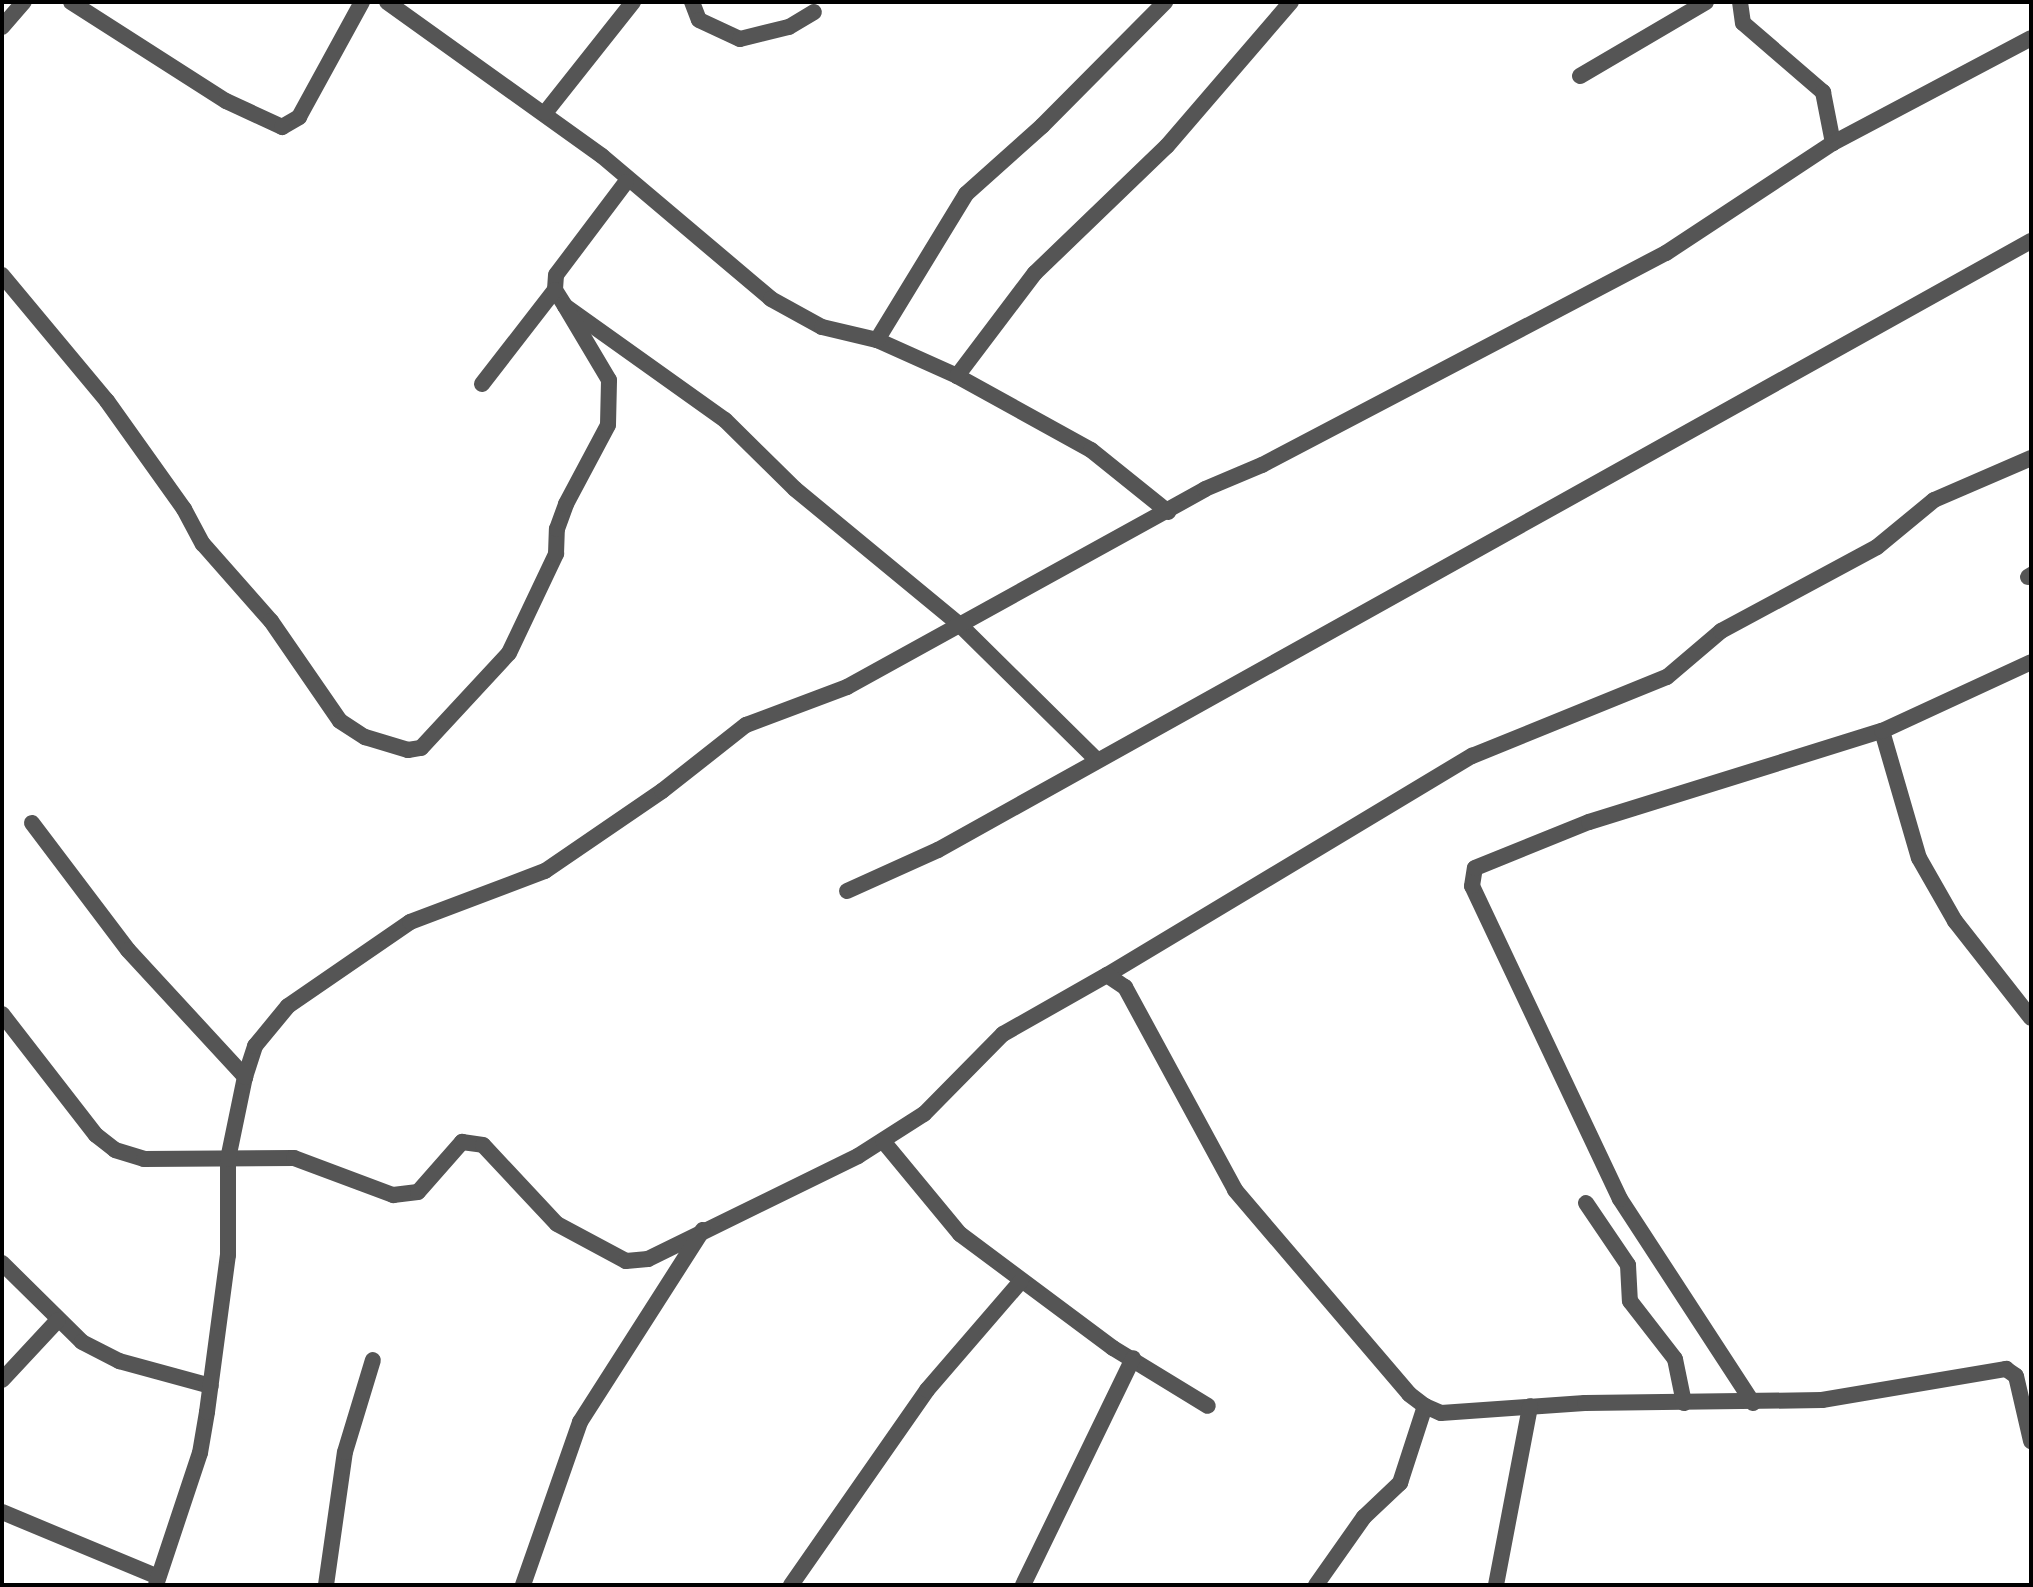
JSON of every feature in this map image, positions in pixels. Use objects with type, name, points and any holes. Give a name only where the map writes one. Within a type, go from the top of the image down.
[{"type":"street","points":[[2,27],[24,2]]},
{"type":"street","points":[[71,2],[226,101],[282,127],[299,117],[362,2]]},
{"type":"street","points":[[545,113],[633,2]]},
{"type":"street","points":[[692,2],[699,20],[740,39],[789,27],[814,12]]},
{"type":"street","points":[[877,340],[966,194],[1165,2]]},
{"type":"street","points":[[957,376],[1035,273],[1167,146],[1291,2]]},
{"type":"street","points":[[1580,76],[1706,2]]},
{"type":"street","points":[[1740,2],[1743,23],[1823,92],[1833,143]]},
{"type":"street","points":[[391,3],[478,72],[545,113],[771,299],[822,327],[877,340],[957,376],[1091,450],[1168,512]]},
{"type":"street","points":[[2,1512],[157,1581],[200,1453],[228,1255],[228,1159],[245,1077],[255,1046],[288,1006],[410,922],[545,871],[662,791],[746,725],[847,687],[1168,512],[1666,253],[1833,143],[2031,38]]},
{"type":"street","points":[[482,384],[555,290],[556,275],[573,248],[626,182]]},
{"type":"street","points":[[847,891],[938,850],[1096,759],[2031,241]]},
{"type":"street","points":[[2,275],[107,401],[184,509],[203,544],[271,621],[340,721],[365,737],[408,750],[421,748],[509,653],[556,554],[557,529],[566,504],[608,425],[609,380],[555,290]]},
{"type":"street","points":[[565,306],[725,420],[795,489],[960,625],[1096,759]]},
{"type":"street","points":[[2,1014],[96,1135],[115,1150],[144,1159],[294,1158],[393,1195],[418,1192],[462,1142],[472,1143],[499,1156],[557,1224],[613,1257],[648,1259],[704,1229],[781,1198],[883,1141],[924,1114],[1003,1034],[1472,756],[1667,677],[1721,631],[1877,547],[1934,500],[2031,458]]},
{"type":"street","points":[[1753,1403],[1620,1199],[1472,886],[1475,868],[1589,822],[1882,731],[2031,662]]},
{"type":"street","points":[[1882,731],[1919,858],[1955,921],[2031,1018]]},
{"type":"street","points":[[32,823],[128,950],[245,1077]]},
{"type":"street","points":[[1107,975],[1125,987],[1235,1190],[1409,1394],[1425,1406],[1441,1413],[1530,1406],[1753,1403],[1903,1390],[2006,1369],[2016,1376],[2031,1441]]},
{"type":"street","points":[[883,1141],[937,1211],[1021,1281],[1208,1406]]},
{"type":"street","points":[[1586,1203],[1628,1265],[1630,1301],[1675,1359],[1684,1403]]},
{"type":"street","points":[[523,1585],[580,1422],[704,1229]]},
{"type":"street","points":[[2,1263],[82,1342],[119,1361],[211,1386]]},
{"type":"street","points":[[791,1585],[927,1390],[1021,1281]]},
{"type":"street","points":[[2,1380],[58,1320]]},
{"type":"street","points":[[1023,1585],[1133,1358]]},
{"type":"street","points":[[326,1585],[345,1452],[373,1360]]},
{"type":"street","points":[[1316,1585],[1364,1517],[1400,1483],[1425,1406]]},
{"type":"street","points":[[1496,1585],[1530,1406]]}]
